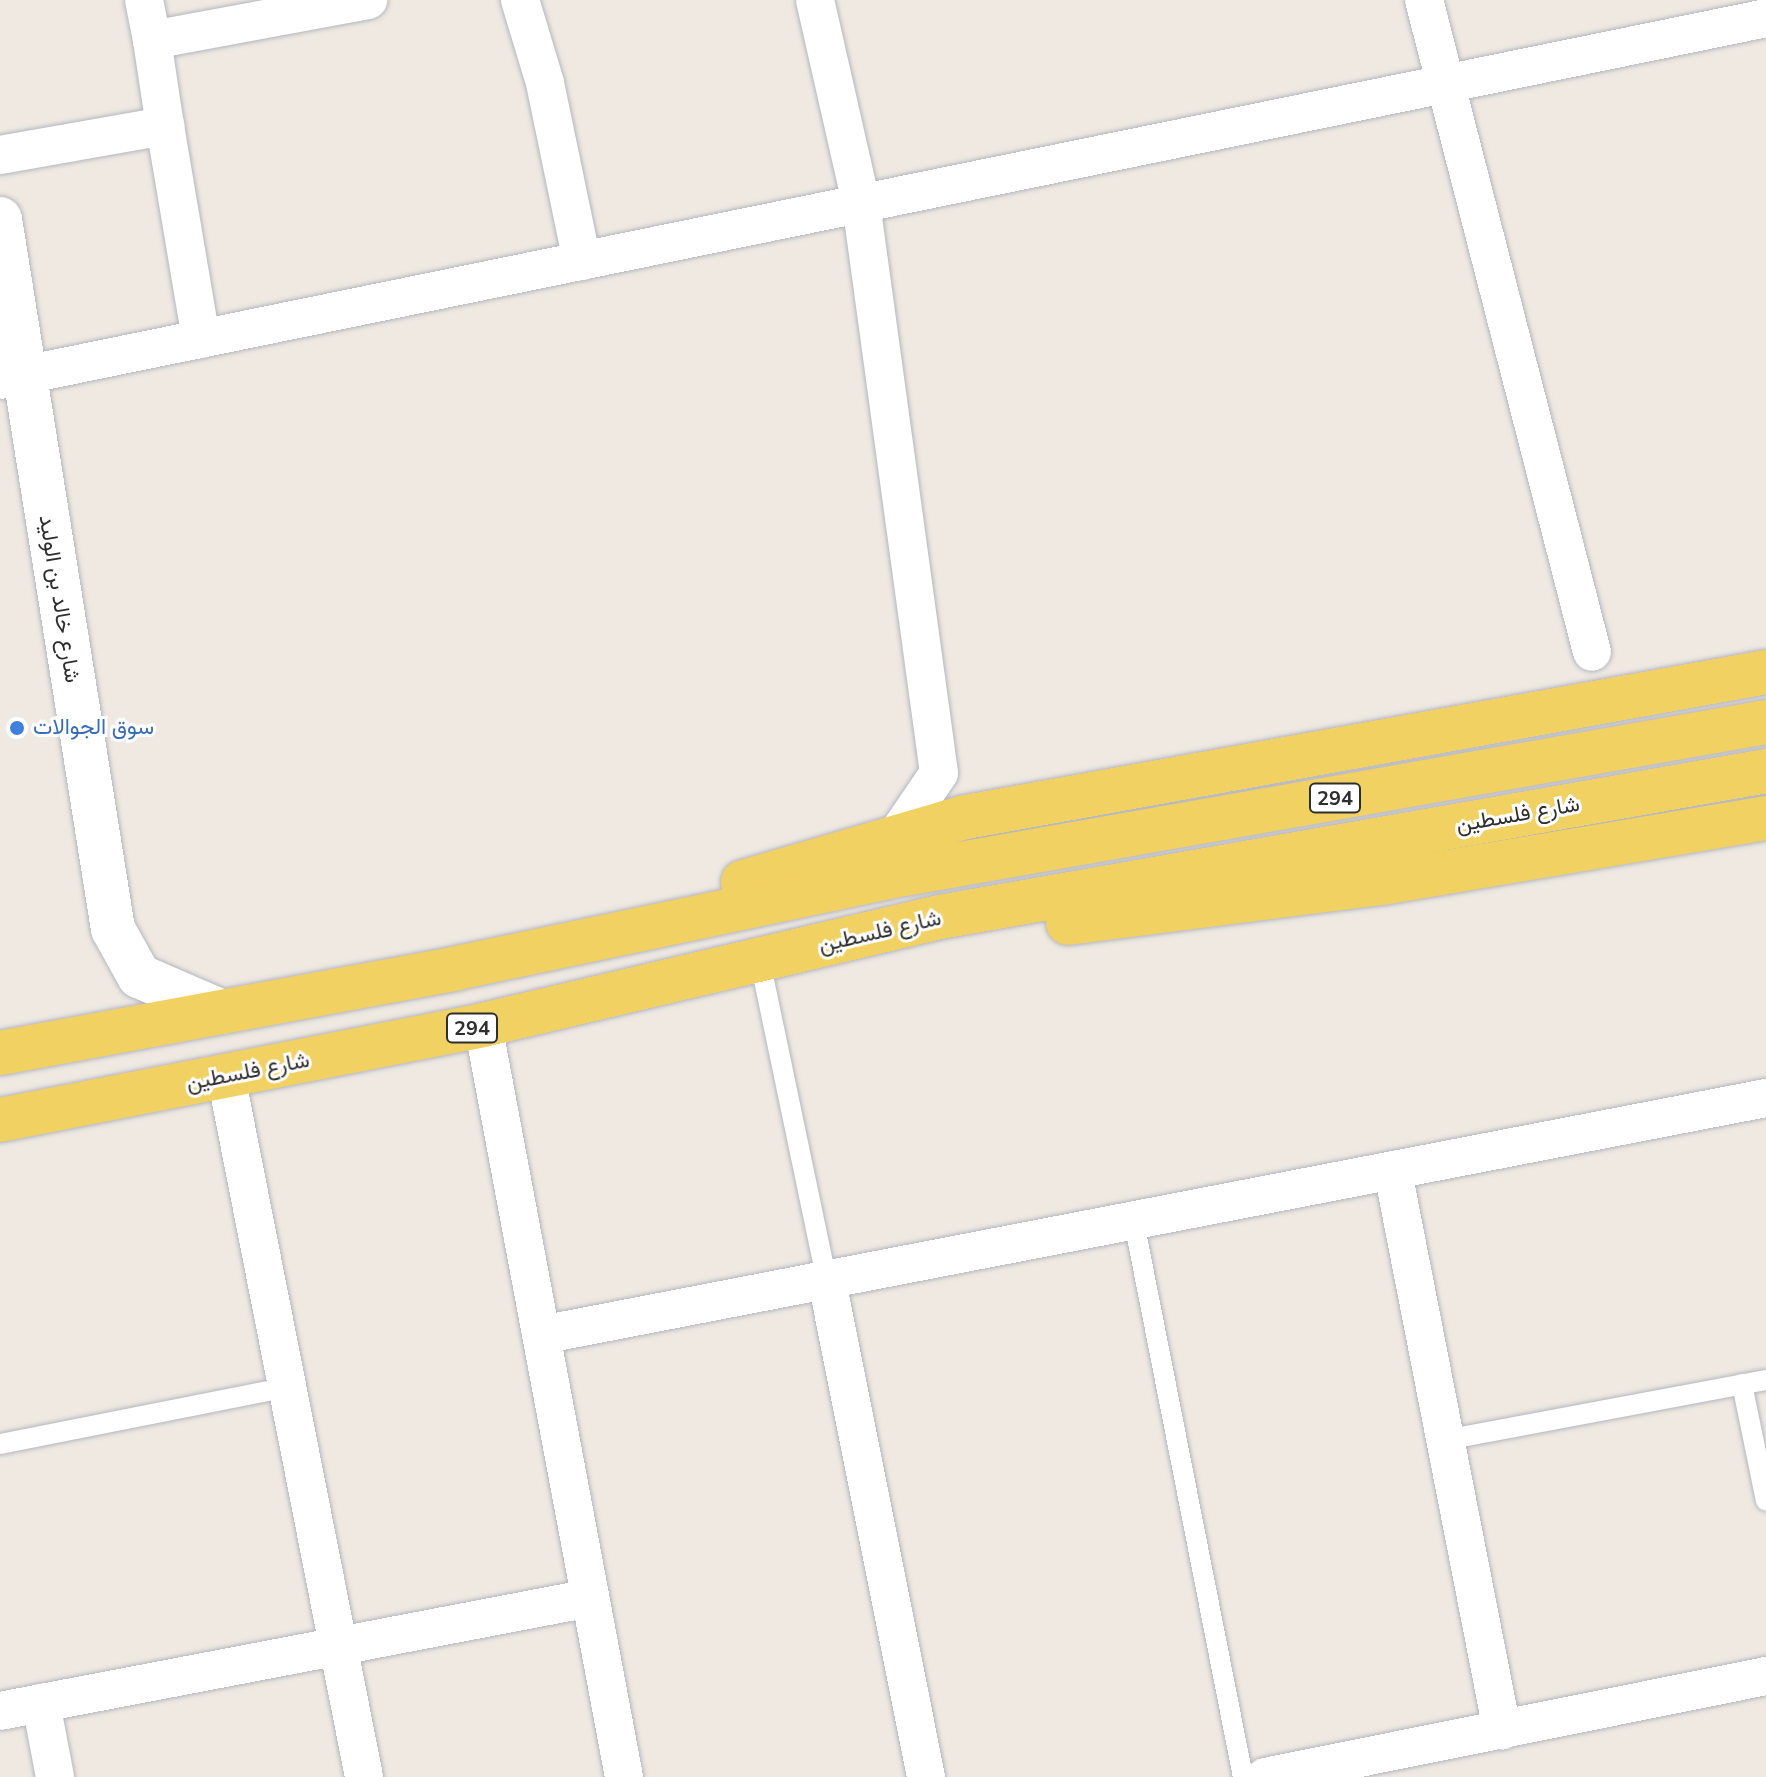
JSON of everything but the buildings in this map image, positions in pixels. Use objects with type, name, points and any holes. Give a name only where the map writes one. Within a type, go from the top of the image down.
[{"type":"main road","name":"شارع خالد بن الوليد","points":[[0,219],[11,378],[113,929],[139,976],[222,1012]]},
{"type":"main road","points":[[0,1053],[457,968],[900,855],[1120,787],[1766,672]]},
{"type":"main road","name":"294","points":[[900,855],[1766,722]]},
{"type":"main road","name":"شارع فلسطين","points":[[0,1120],[483,1025],[940,917],[1766,771]]},
{"type":"main road","points":[[760,961],[1382,883],[1766,818]]},
{"type":"street","points":[[144,0],[201,339]]},
{"type":"street","points":[[152,40],[368,0]]},
{"type":"street","points":[[520,0],[545,83],[582,261]]},
{"type":"street","points":[[815,0],[861,203],[939,773],[900,855]]},
{"type":"street","points":[[1424,0],[1592,652]]},
{"type":"street","points":[[11,378],[1766,18]]},
{"type":"street","points":[[0,155],[165,126]]},
{"type":"street","points":[[483,1025],[624,1777]]},
{"type":"street","points":[[226,1076],[364,1777]]},
{"type":"street","points":[[541,1335],[1766,1098]]},
{"type":"street","points":[[1393,1172],[1502,1730]]},
{"type":"street","points":[[827,1281],[926,1777]]},
{"type":"street","points":[[0,1711],[590,1598]]},
{"type":"street","points":[[1265,1777],[1766,1676]]},
{"type":"street","points":[[41,1703],[55,1777]]},
{"type":"lane","points":[[760,961],[827,1281]]},
{"type":"lane","points":[[1134,1222],[1243,1777]]},
{"type":"lane","points":[[1445,1440],[1766,1380]]},
{"type":"lane","points":[[1742,1384],[1766,1501]]},
{"type":"lane","points":[[0,1444],[288,1387]]},
{"type":"place","name":"سوق الجوالات","points":[[17,728]]}]
